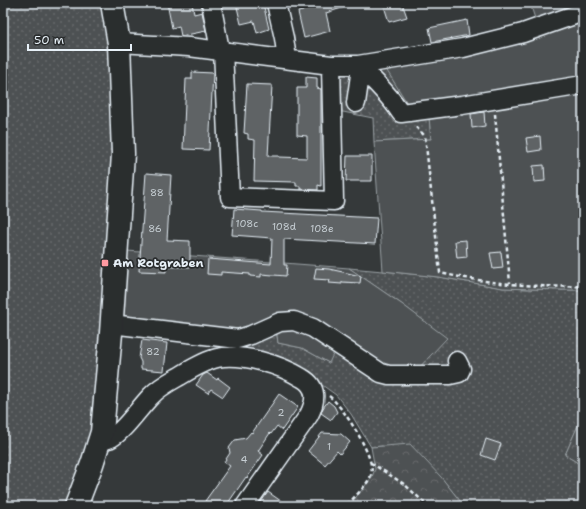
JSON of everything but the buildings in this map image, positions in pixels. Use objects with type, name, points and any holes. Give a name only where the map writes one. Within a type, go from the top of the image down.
[{"type":"main road","points":[[76,506],[92,464],[99,440],[112,324],[123,154],[119,43],[112,3]]},
{"type":"street","points":[[211,3],[221,50],[230,197],[334,201],[331,65]]},
{"type":"street","points":[[276,3],[287,59]]},
{"type":"street","points":[[119,43],[221,50],[331,65],[360,67],[463,48],[523,33],[583,12]]},
{"type":"street","points":[[356,102],[360,67]]},
{"type":"street","points":[[360,67],[390,97],[401,113],[583,85]]},
{"type":"street","points":[[112,324],[238,339],[251,336],[280,322],[294,321],[313,328],[381,373],[389,375],[459,374],[462,369],[457,361]]},
{"type":"street","points":[[99,440],[111,439],[122,429],[152,394],[168,382],[202,364],[217,358],[244,359],[266,363],[303,379],[312,388],[315,394],[314,405],[310,415],[245,506]]},
{"type":"path","points":[[493,100],[510,283]]},
{"type":"path","points":[[401,113],[425,136],[440,273],[476,280],[583,286]]},
{"type":"path","points":[[312,388],[331,398],[340,407],[360,438],[371,462],[371,476],[346,506]]},
{"type":"path","points":[[371,462],[404,484],[428,506]]},
{"type":"green space","points":[[3,3],[104,3],[112,70],[115,144],[108,248],[264,324],[415,372],[446,338],[403,305],[349,268],[438,277],[503,288],[583,290],[583,414],[565,455],[583,466],[583,506],[464,506],[441,477],[382,446],[371,447],[351,414],[336,395],[301,370],[235,352],[236,342],[118,332],[84,506],[3,506]],"holes":[[[276,328],[329,363],[302,348],[278,343]]]},
{"type":"green space","points":[[530,3],[583,3],[583,7],[537,25]]},
{"type":"green space","points":[[583,15],[583,290],[503,288],[438,277],[383,271],[374,142],[431,139],[428,106],[409,106],[384,66]]},
{"type":"green space","points":[[384,66],[428,106],[431,139],[374,142],[373,118],[338,111],[336,70]]},
{"type":"green space","points":[[127,251],[349,268],[403,305],[447,338],[415,372],[390,371],[311,323],[246,332],[121,320]]},
{"type":"green space","points":[[298,326],[335,350],[329,363],[302,348],[278,343],[276,328]]},
{"type":"green space","points":[[583,414],[583,466],[565,455]]},
{"type":"green space","points":[[410,444],[441,477],[464,506],[349,506],[372,477],[375,469],[371,447]]},
{"type":"place","name":"Am Rotgraben","points":[[105,263]]}]
